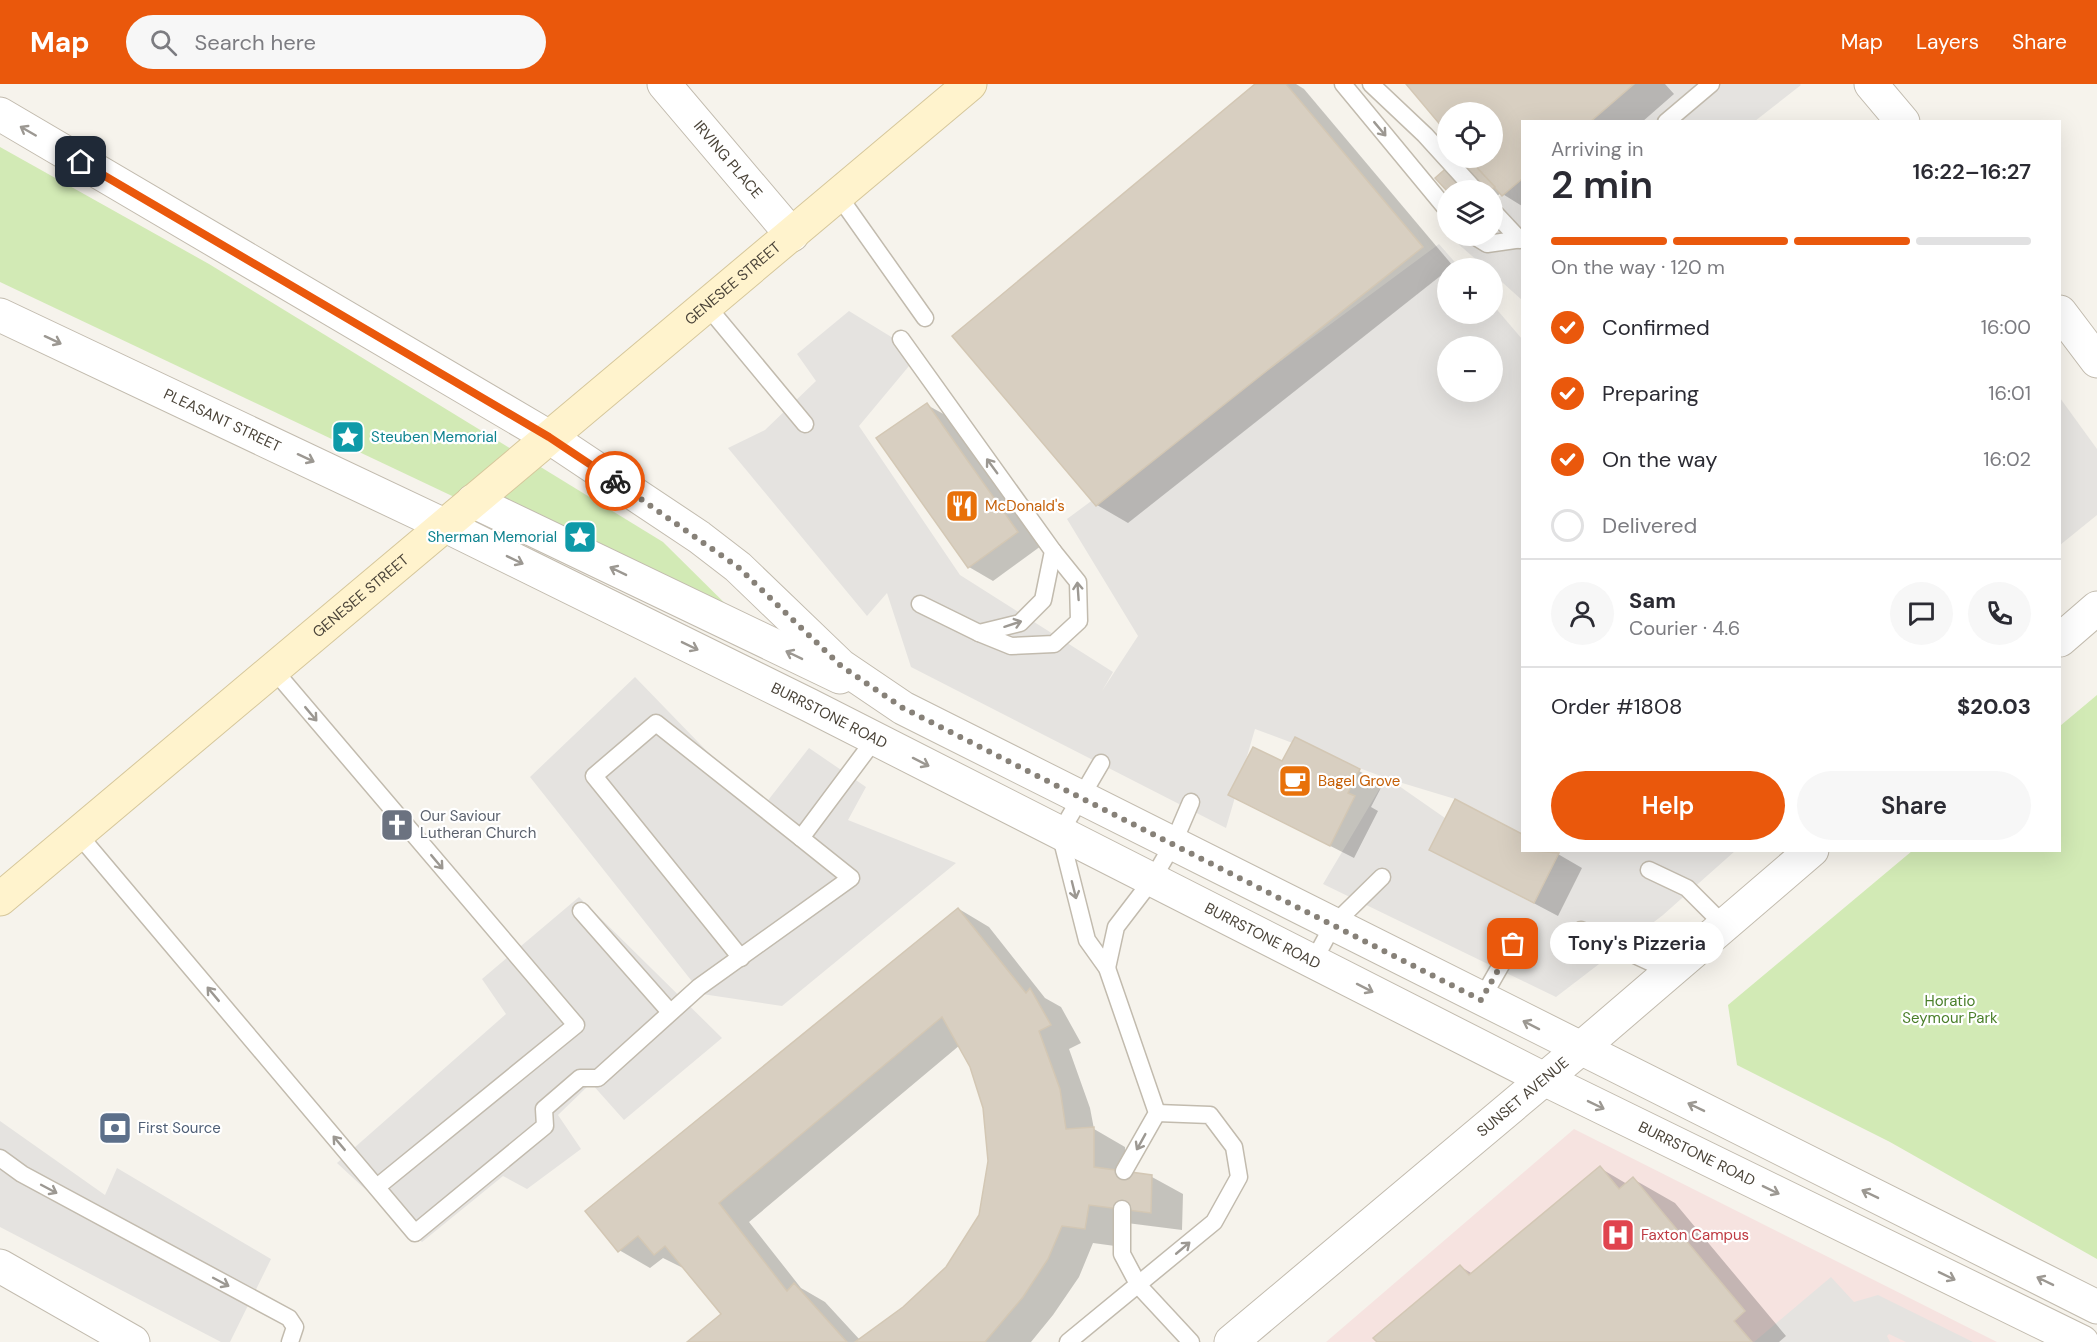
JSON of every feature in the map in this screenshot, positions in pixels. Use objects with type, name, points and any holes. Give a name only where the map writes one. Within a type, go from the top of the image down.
[{"type":"main road","name":"GENESEE STREET","points":[[0,899],[549,437],[792,236],[970,84]]},
{"type":"street","name":"IRVING PLACE","points":[[664,84],[792,236]]},
{"type":"street","points":[[1871,84],[1901,120]]},
{"type":"street","points":[[0,114],[549,437],[699,537],[738,567],[841,666],[903,708]]},
{"type":"street","points":[[2061,313],[2097,361]]},
{"type":"street","name":"PLEASANT STREET","points":[[0,315],[444,525]]},
{"type":"street","points":[[473,501],[903,708],[1481,1000],[2097,1307]]},
{"type":"street","name":"BURRSTONE ROAD","points":[[444,525],[875,739],[1544,1079],[2082,1342]]},
{"type":"street","points":[[2061,639],[2097,608]]},
{"type":"street","name":"SUNSET AVENUE","points":[[1231,1342],[1725,926],[1801,854]]},
{"type":"street","points":[[0,1266],[133,1342]]},
{"type":"lane","points":[[1343,84],[1437,197]]},
{"type":"lane","points":[[1371,84],[1425,135],[1466,180]]},
{"type":"lane","points":[[1668,120],[1711,84]]},
{"type":"lane","points":[[838,195],[925,318]]},
{"type":"lane","points":[[1503,221],[1521,239]]},
{"type":"lane","points":[[1503,242],[1521,239]]},
{"type":"lane","points":[[706,306],[805,424]]},
{"type":"lane","points":[[901,339],[1053,551],[1078,582],[1079,621],[1054,644],[1011,646],[920,604]]},
{"type":"lane","points":[[979,633],[1020,623],[1043,600],[1053,551]]},
{"type":"lane","points":[[273,669],[576,1025],[377,1187]]},
{"type":"lane","points":[[78,834],[415,1233],[545,1126],[544,1109],[580,1078],[598,1077],[699,987],[741,958],[851,878],[656,723],[594,776],[741,958]]},
{"type":"lane","points":[[801,838],[875,739]]},
{"type":"lane","points":[[1101,763],[1060,833],[1086,940],[1107,968],[1157,1113],[1124,1172]]},
{"type":"lane","points":[[1107,968],[1116,927],[1152,880],[1173,844],[1191,802]]},
{"type":"lane","points":[[1649,870],[1687,888],[1725,926]]},
{"type":"lane","points":[[1313,962],[1333,925],[1382,877]]},
{"type":"lane","points":[[581,912],[670,1012]]},
{"type":"lane","points":[[1581,930],[1671,972]]},
{"type":"lane","points":[[1481,1000],[1513,944]]},
{"type":"lane","points":[[1068,1342],[1139,1286],[1214,1222],[1239,1177],[1234,1147],[1210,1115],[1157,1113]]},
{"type":"lane","points":[[0,1158],[22,1174],[289,1318],[295,1327],[290,1342]]},
{"type":"lane","points":[[1122,1209],[1122,1254],[1139,1286],[1191,1342]]},
{"type":"shaded area","points":[[1634,84],[1801,85],[1756,120],[1592,120]]},
{"type":"shaded area","points":[[1521,180],[1521,299],[1503,283],[1503,258],[1474,258],[1461,246],[1503,246],[1503,193]]},
{"type":"shaded area","points":[[1437,245],[1441,246],[1451,258],[1437,258],[1437,324],[1503,324],[1503,317],[1521,338],[1521,833],[1455,799],[1389,779],[1445,818],[1429,850],[1533,903],[1559,853],[1557,852],[1734,852],[1663,915],[1556,997],[1323,884],[1386,778],[1255,729],[1226,828],[911,667],[887,593],[867,616],[728,448],[765,430],[816,381],[797,354],[849,311],[919,354],[859,426],[960,575],[1113,672],[1102,691],[1138,636],[1067,519]]},
{"type":"shaded area","points":[[2061,399],[2097,449],[2097,515],[2061,544]]},
{"type":"shaded area","points":[[635,677],[762,808],[809,748],[866,787],[848,820],[956,863],[782,1006],[702,994],[530,777]]},
{"type":"shaded area","points":[[579,897],[722,1038],[624,1120],[591,1083],[558,1115],[581,1149],[527,1189],[503,1176],[422,1242],[337,1163],[506,1014],[482,979]]},
{"type":"shaded area","points":[[0,1121],[105,1195],[117,1168],[271,1259],[230,1342],[221,1342],[0,1227]]},
{"type":"shaded area","name":"Faxton Campus","points":[[1574,1129],[1997,1342],[1326,1342]]},
{"type":"shaded area","points":[[1831,1277],[1854,1302],[1878,1295],[1973,1342],[1906,1342],[1889,1334],[1887,1336],[1890,1342],[1754,1342]]},
{"type":"green space","points":[[0,147],[209,264],[663,542],[767,645],[0,282]]},
{"type":"green space","name":"Horatio Seymour Park","points":[[2097,695],[2097,1259],[1890,1142],[1737,1065],[1728,1005],[1911,852],[2061,852],[2061,725]]},
{"type":"building","points":[[1255,84],[1286,84],[1423,247],[1096,506],[952,336]]},
{"type":"building","points":[[1406,84],[1634,84],[1592,120],[1521,120],[1521,180],[1503,195],[1503,180],[1488,180],[1477,168],[1503,168],[1503,102],[1437,102],[1437,121]]},
{"type":"building","points":[[1446,168],[1477,168],[1488,180],[1437,180],[1435,178]]},
{"type":"building","name":"McDonald's","points":[[927,403],[1018,532],[968,568],[876,438]]},
{"type":"building","name":"Bagel Grove","points":[[1295,737],[1360,769],[1348,793],[1355,796],[1330,846],[1228,795],[1253,747],[1282,761]]},
{"type":"building","points":[[1455,799],[1521,833],[1521,852],[1559,853],[1534,903],[1429,850]]},
{"type":"building","points":[[958,908],[1026,993],[1030,988],[1051,1025],[1039,1031],[1060,1089],[1066,1129],[1094,1127],[1094,1167],[1152,1175],[1151,1213],[1089,1205],[1085,1229],[1062,1226],[1048,1259],[1023,1297],[985,1342],[855,1342],[903,1307],[946,1267],[979,1215],[988,1161],[983,1108],[970,1067],[942,1017],[719,1203],[787,1291],[794,1283],[847,1342],[687,1342],[721,1314],[665,1246],[654,1255],[638,1236],[618,1252],[585,1211]]},
{"type":"building","points":[[1600,1166],[1619,1189],[1633,1177],[1745,1311],[1734,1321],[1752,1342],[1377,1342],[1373,1338],[1460,1265],[1469,1275]]},
{"type":"way so far","points":[[615,481],[699,537],[738,567],[841,666],[903,708],[1481,1000],[1513,944]]},
{"type":"place","name":"Steuben Memorial","points":[[348,437]]},
{"type":"place","name":"McDonald's","points":[[962,506]]},
{"type":"place","name":"Sherman Memorial","points":[[580,537]]},
{"type":"place","name":"Bagel Grove","points":[[1295,781]]},
{"type":"place","name":"Our Saviour Lutheran Church","points":[[397,825]]},
{"type":"place","name":"Tony's Pizzeria","points":[[1513,944]]},
{"type":"place","name":"First Source","points":[[115,1128]]},
{"type":"place","name":"Faxton Campus","points":[[1618,1235]]},
{"type":"route","points":[[81,162],[549,437],[615,481]]}]
